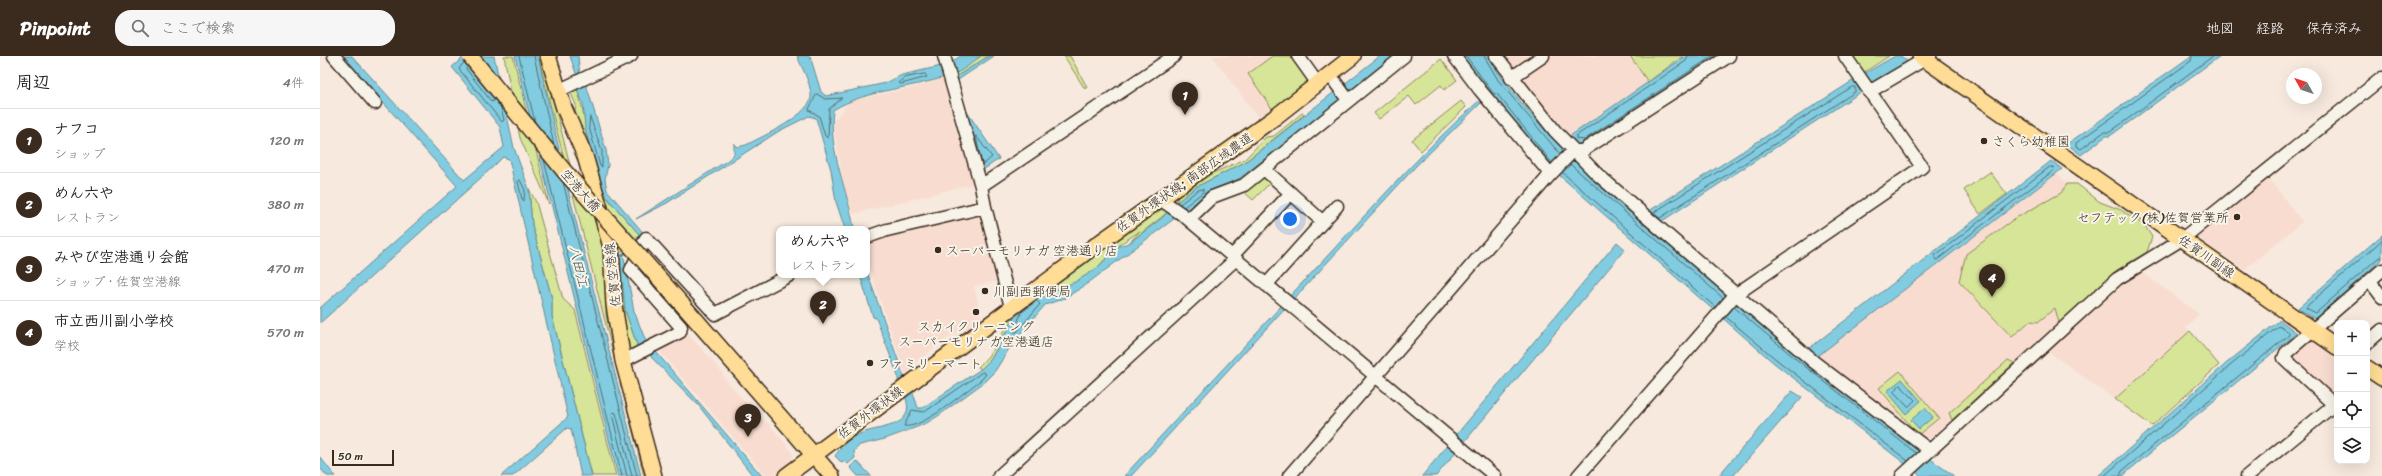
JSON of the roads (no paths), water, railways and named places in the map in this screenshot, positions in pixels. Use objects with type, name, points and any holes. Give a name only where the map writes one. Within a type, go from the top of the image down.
[{"type":"main road","name":"空港大橋","points":[[470,56],[565,172],[815,454]]},
{"type":"main road","name":"佐賀空港線","points":[[548,56],[558,91],[586,156],[611,247],[614,305],[623,361],[654,476]]},
{"type":"main road","name":"佐賀外環状線; 南部広域農道","points":[[954,349],[1010,308],[1165,202],[1318,84],[1334,80],[1353,56]]},
{"type":"main road","name":"佐賀川副線","points":[[1925,57],[2334,345]]},
{"type":"main road","name":"佐賀外環状線","points":[[786,476],[954,349]]},
{"type":"main road","points":[[2370,370],[2382,378]]},
{"type":"main road","points":[[815,454],[832,476]]},
{"type":"street","points":[[334,56],[375,103]]},
{"type":"street","points":[[558,91],[631,56]]},
{"type":"street","points":[[981,186],[1174,56]]},
{"type":"street","points":[[1298,56],[1318,84]]},
{"type":"street","points":[[1186,217],[1212,196],[1244,184],[1404,56]]},
{"type":"street","points":[[1454,56],[1480,90],[1547,170],[1549,176]]},
{"type":"street","points":[[1496,56],[1511,78],[1573,151],[1659,229],[1814,362],[1929,450]]},
{"type":"street","points":[[1511,78],[1543,56]]},
{"type":"street","points":[[1289,476],[1549,176],[1573,151],[1582,151],[1729,56]]},
{"type":"street","points":[[1578,476],[1735,295],[1922,167],[1845,56]]},
{"type":"street","points":[[1869,92],[1925,57]]},
{"type":"street","points":[[947,64],[981,186],[1010,308]]},
{"type":"street","points":[[1905,475],[1929,450],[2117,279],[2182,239],[2382,78]]},
{"type":"street","points":[[1334,80],[1348,100]]},
{"type":"street","points":[[1264,169],[1323,222]]},
{"type":"street","points":[[999,476],[1234,258],[1291,193]]},
{"type":"street","points":[[1165,202],[1186,217],[1375,377],[1451,438],[1495,476]]},
{"type":"street","points":[[1266,285],[1337,206]]},
{"type":"street","points":[[870,236],[887,230],[985,207]]},
{"type":"street","points":[[623,361],[680,332],[681,328],[631,270],[646,238],[715,314],[784,278]]},
{"type":"street","points":[[2247,476],[2330,408],[2331,402],[2284,358],[2286,353],[2382,270]]},
{"type":"street","points":[[2370,281],[2382,297]]},
{"type":"street","points":[[2370,340],[2382,330]]},
{"type":"water","points":[[342,56],[352,56],[464,180],[504,147],[500,127],[452,67],[465,56],[494,56],[514,148],[529,189],[532,225],[552,299],[552,316],[592,476],[581,476],[571,429],[567,428],[513,476],[501,476],[568,417],[509,159],[503,157],[320,323],[320,308],[457,186]]},
{"type":"water","name":"八田江","points":[[515,56],[538,56],[570,198],[641,476],[618,476]]},
{"type":"water","points":[[570,56],[578,56],[580,76],[586,84],[606,150],[608,165],[605,179],[607,190],[646,236],[641,240],[638,237],[639,234],[602,192],[585,128],[583,103],[576,87],[578,79]]},
{"type":"water","points":[[797,56],[810,56],[821,92],[826,96],[886,83],[902,75],[950,64],[960,56],[981,56],[959,72],[941,78],[862,97],[833,110],[833,140],[853,226],[844,226],[836,202],[831,170],[816,118],[809,116],[779,131],[667,203],[636,219],[728,160],[734,154],[734,143],[738,147],[746,145],[774,131],[796,117],[810,102],[811,94]]},
{"type":"water","points":[[989,56],[994,56],[955,82],[954,78]]},
{"type":"water","points":[[1380,56],[1398,56],[1239,179],[1214,189],[1084,286],[1065,298],[1045,305],[1014,341],[995,371],[983,383],[925,424],[885,439],[860,445],[854,451],[855,458],[848,464],[844,461],[841,462],[835,456],[845,444],[857,435],[894,424],[901,420],[906,415],[908,406],[905,395],[912,390],[918,408],[922,408],[981,369],[991,359],[1018,311],[1045,291],[1052,291],[1075,282],[1096,269],[1119,246],[1129,243],[1162,218],[1177,202],[1196,187],[1245,162]]},
{"type":"water","points":[[1461,56],[1487,56],[1532,115],[1556,142],[1607,192],[1722,292],[1819,373],[1886,426],[1954,476],[1921,476],[1774,363],[1551,168],[1494,98],[1491,98]]},
{"type":"water","points":[[1686,56],[1720,56],[1585,144],[1573,144],[1567,138]]},
{"type":"water","points":[[1895,56],[1901,56],[1908,62],[1868,85],[1862,75]]},
{"type":"water","points":[[2191,56],[2220,56],[2110,136],[2106,136],[2081,155],[2067,144]]},
{"type":"water","points":[[1854,80],[1861,92],[1659,223],[1646,213]]},
{"type":"water","points":[[1481,99],[1483,101],[1416,166],[1292,301],[1288,298],[1406,171]]},
{"type":"water","points":[[961,103],[999,159],[980,172]]},
{"type":"water","points":[[2051,161],[2062,169],[1815,358],[1807,350]]},
{"type":"water","points":[[2382,235],[2382,259],[2315,319],[2298,308]]},
{"type":"water","points":[[1617,242],[1625,249],[1436,476],[1422,476]]},
{"type":"water","points":[[620,254],[624,258],[634,311],[645,339],[762,476],[753,476],[699,406],[651,357],[651,351],[638,348],[625,310]]},
{"type":"water","points":[[861,278],[869,278],[904,377],[898,382],[898,376],[876,318],[873,317]]},
{"type":"water","points":[[1282,305],[1285,308],[1131,476],[1124,476]]},
{"type":"water","points":[[2280,320],[2297,333],[2122,476],[2098,476],[2228,362]]},
{"type":"water","points":[[1902,379],[1921,401],[1906,414],[1887,391]]},
{"type":"water","points":[[1792,391],[1802,397],[1733,476],[1718,476]]},
{"type":"water","points":[[1925,408],[1933,417],[1919,429],[1911,420]]},
{"type":"water","points":[[320,457],[335,476],[327,476],[320,468]]},
{"type":"water","points":[[857,461],[871,476],[858,476],[850,467]]},
{"type":"waterway","points":[[622,256],[628,250]]},
{"type":"place","name":"ナフコ","points":[[1185,115]]},
{"type":"place","name":"さくら幼稚園","points":[[1984,141]]},
{"type":"place","name":"セフテック(株)佐賀営業所","points":[[2237,217]]},
{"type":"place","name":"スーパーモリナガ 空港通り店","points":[[938,250]]},
{"type":"place","name":"川副西郵便局","points":[[985,291]]},
{"type":"place","name":"市立西川副小学校","points":[[1992,297]]},
{"type":"place","name":"スカイクリーニング スーパーモリナガ空港通店","points":[[976,312]]},
{"type":"place","name":"めん六や","points":[[823,324]]},
{"type":"place","name":"ファミリーマート","points":[[870,363]]},
{"type":"place","name":"みやび空港通り会館","points":[[748,437]]}]
